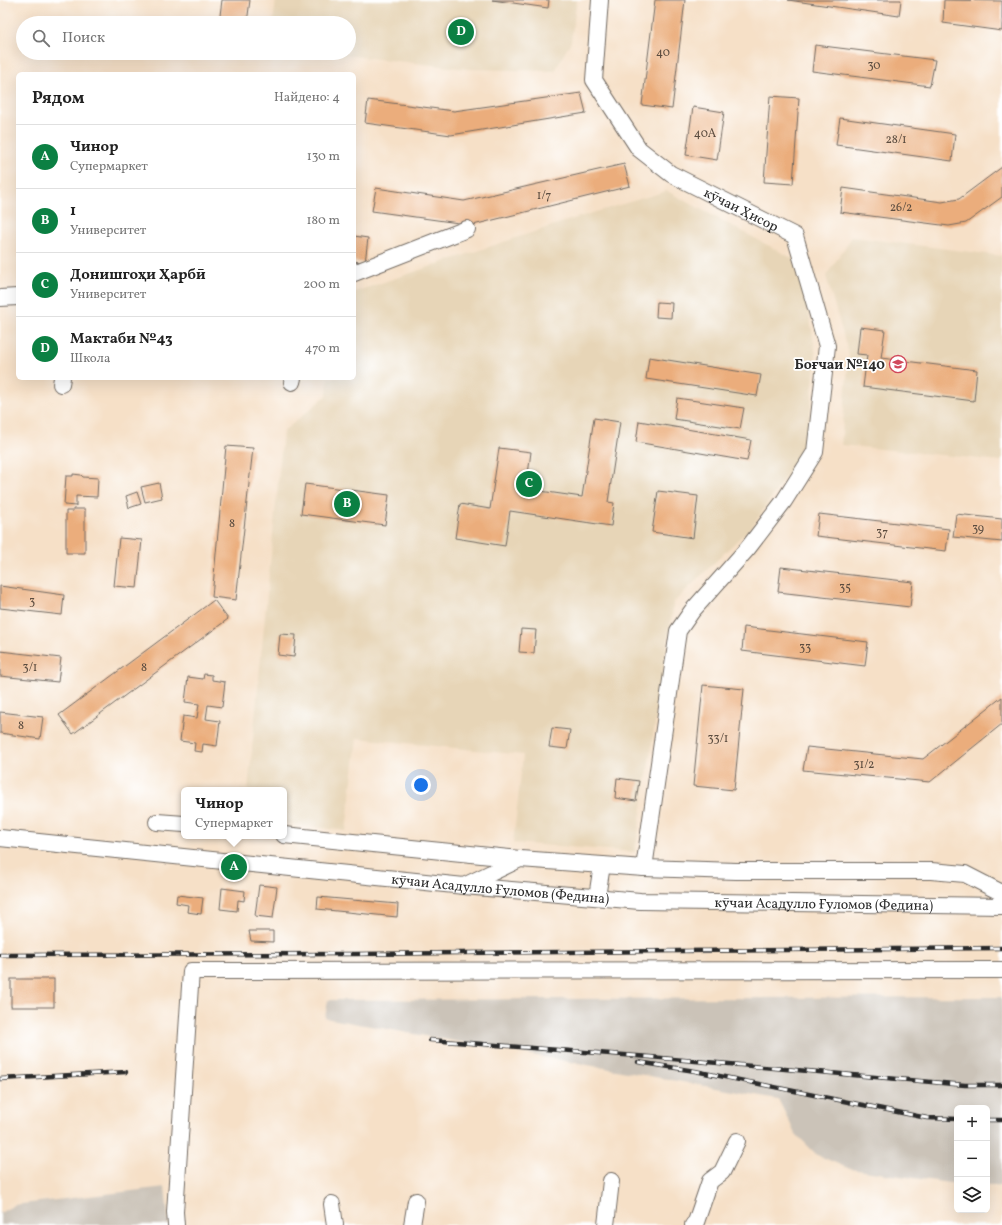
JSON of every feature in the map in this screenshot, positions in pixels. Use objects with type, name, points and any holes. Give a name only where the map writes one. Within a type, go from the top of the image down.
[{"type":"street","name":"кӯчаи Ҳисор","points":[[600,0],[594,80],[639,149],[671,174],[795,236],[827,346],[815,452],[784,500],[748,548],[692,611],[678,631],[644,868]]},
{"type":"street","points":[[356,272],[467,229]]},
{"type":"street","points":[[0,298],[16,297]]},
{"type":"street","points":[[157,822],[181,824]]},
{"type":"street","points":[[287,835],[520,859],[644,868],[736,871],[931,871],[965,874],[1002,893]]},
{"type":"street","name":"кӯчаи Асадулло Ғуломов (Федина)","points":[[0,838],[464,886],[640,901],[1002,906]]},
{"type":"street","points":[[464,886],[520,859]]},
{"type":"street","points":[[597,897],[602,865]]},
{"type":"street","points":[[176,1225],[175,1212],[191,971],[1002,970]]},
{"type":"street","points":[[693,1225],[696,1222],[710,1181],[722,1172],[738,1142]]},
{"type":"street","points":[[606,1225],[611,1181]]},
{"type":"street","points":[[412,1225],[416,1202]]},
{"type":"street","points":[[332,1204],[335,1225]]},
{"type":"shaded area","points":[[276,0],[577,0],[571,41],[555,71],[467,69],[356,56],[356,16],[274,16]]},
{"type":"shaded area","points":[[667,191],[801,263],[816,356],[807,444],[753,525],[674,602],[635,852],[513,843],[523,755],[357,738],[346,831],[287,823],[287,787],[248,787],[283,432],[327,395],[328,380],[356,380],[356,291],[579,217]]},
{"type":"shaded area","points":[[852,237],[1002,256],[1002,461],[841,445],[849,355],[826,276]]},
{"type":"shaded area","points":[[1002,997],[1002,1186],[990,1186],[990,1105],[954,1105],[954,1184],[850,1169],[817,1155],[795,1133],[778,1099],[325,1018],[328,1000]]},
{"type":"shaded area","points":[[165,1187],[169,1225],[0,1225],[0,1213],[14,1205]]},
{"type":"building","points":[[222,0],[250,0],[248,16],[220,16]]},
{"type":"building","points":[[492,0],[549,0],[548,8]]},
{"type":"building","points":[[655,0],[685,0],[672,109],[642,105]]},
{"type":"building","points":[[788,0],[901,0],[899,16]]},
{"type":"building","points":[[944,0],[1002,1],[1002,31],[943,23]]},
{"type":"building","points":[[815,45],[935,60],[930,86],[812,71]]},
{"type":"building","points":[[581,93],[586,113],[451,135],[365,123],[368,100],[454,111]]},
{"type":"building","points":[[770,96],[799,98],[793,184],[764,182]]},
{"type":"building","points":[[693,107],[724,112],[717,160],[686,155]]},
{"type":"building","points":[[840,118],[955,134],[952,161],[836,145]]},
{"type":"building","points":[[624,164],[630,186],[473,225],[372,211],[376,188],[464,201]]},
{"type":"building","points":[[1002,167],[1002,197],[966,223],[949,226],[840,212],[843,188],[942,202],[959,199]]},
{"type":"building","points":[[356,236],[368,238],[365,263],[356,261]]},
{"type":"building","points":[[657,302],[672,303],[671,318],[656,317]]},
{"type":"building","name":"Боғчаи №140","points":[[860,327],[885,330],[881,358],[977,370],[974,401],[863,387],[867,355],[857,354]]},
{"type":"building","points":[[649,357],[761,375],[757,396],[646,379]]},
{"type":"building","points":[[677,398],[744,408],[740,429],[674,419]]},
{"type":"building","points":[[594,418],[620,422],[608,502],[614,503],[611,526],[510,511],[505,546],[455,538],[460,504],[490,509],[499,448],[531,452],[526,489],[582,497]]},
{"type":"building","points":[[639,421],[751,440],[747,461],[636,442]]},
{"type":"building","points":[[226,446],[253,448],[236,600],[212,597]]},
{"type":"building","points":[[73,474],[81,475],[83,477],[98,478],[97,497],[76,496],[76,506],[64,505],[66,476],[73,476]]},
{"type":"building","points":[[159,483],[162,498],[145,502],[141,487]]},
{"type":"building","points":[[305,484],[389,495],[385,525],[301,514]]},
{"type":"building","points":[[658,491],[698,496],[693,538],[652,532]]},
{"type":"building","points":[[137,492],[141,504],[129,508],[126,496]]},
{"type":"building","points":[[73,509],[85,509],[85,553],[66,553],[66,511],[73,511]]},
{"type":"building","points":[[819,514],[949,529],[946,551],[816,536]]},
{"type":"building","points":[[956,514],[1002,519],[1002,542],[953,537]]},
{"type":"building","points":[[119,538],[142,540],[137,588],[114,586]]},
{"type":"building","points":[[781,567],[913,582],[910,607],[778,592]]},
{"type":"building","points":[[0,586],[64,595],[62,615],[0,608]]},
{"type":"building","points":[[214,600],[228,619],[73,734],[59,715]]},
{"type":"building","points":[[744,627],[868,642],[865,666],[742,651]]},
{"type":"building","points":[[521,629],[536,630],[534,653],[519,652]]},
{"type":"building","points":[[280,634],[296,635],[294,657],[278,655]]},
{"type":"building","points":[[0,651],[61,658],[58,682],[0,676]]},
{"type":"building","points":[[204,674],[212,675],[212,680],[225,682],[222,707],[208,705],[206,719],[220,721],[217,746],[203,744],[202,752],[194,751],[195,743],[180,741],[183,716],[197,718],[199,704],[185,702],[188,677],[203,679]]},
{"type":"building","points":[[703,685],[744,689],[734,790],[693,786]]},
{"type":"building","points":[[1002,697],[1002,724],[930,782],[803,770],[807,747],[923,759]]},
{"type":"building","points":[[0,712],[43,717],[40,739],[0,733]]},
{"type":"building","points":[[552,728],[570,730],[567,749],[549,747]]},
{"type":"building","points":[[617,778],[639,781],[636,801],[615,798]]},
{"type":"building","points":[[259,885],[277,887],[273,918],[255,916]]},
{"type":"building","points":[[222,888],[245,891],[244,901],[238,900],[237,911],[220,909]]},
{"type":"building","points":[[177,895],[203,898],[201,914],[187,912],[188,905],[176,903]]},
{"type":"building","points":[[318,897],[398,904],[397,917],[317,909]]},
{"type":"building","points":[[249,931],[273,931],[273,942],[251,941]]},
{"type":"building","points":[[11,979],[54,979],[54,1007],[11,1007]]},
{"type":"railway","points":[[0,955],[354,954],[1002,948]]},
{"type":"railway","points":[[430,1040],[650,1057],[965,1085],[1002,1085]]},
{"type":"railway","points":[[638,1062],[695,1071],[927,1118],[954,1119]]},
{"type":"railway","points":[[0,1079],[126,1072]]},
{"type":"railway","points":[[990,1120],[1002,1120]]},
{"type":"place","name":"Мактаби №43","points":[[461,32]]},
{"type":"place","name":"Боғчаи №140","points":[[898,364]]},
{"type":"place","name":"Донишгоҳи Ҳарбӣ","points":[[529,484]]},
{"type":"place","name":"1","points":[[347,504]]},
{"type":"place","name":"Чинор","points":[[234,867]]}]
